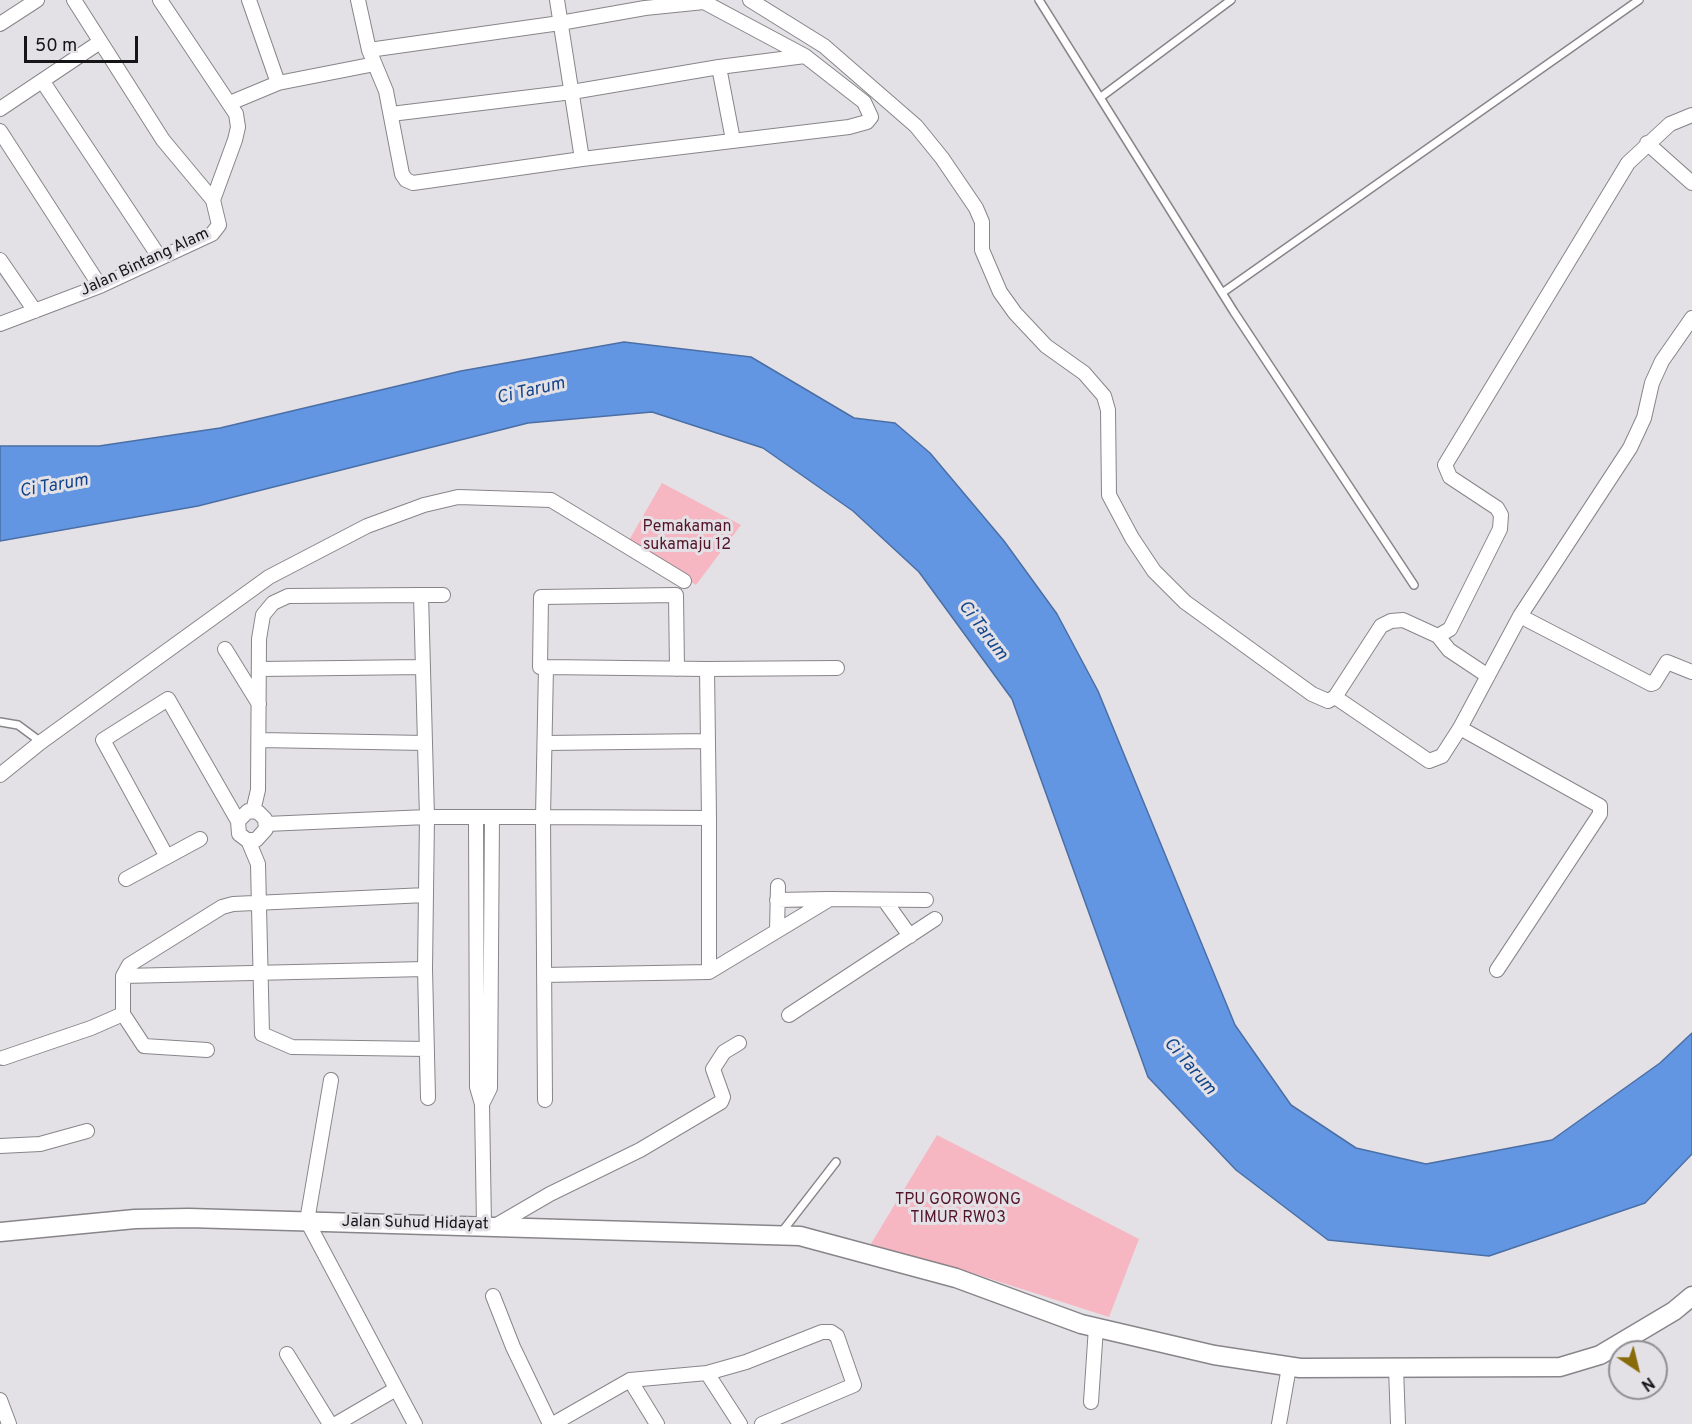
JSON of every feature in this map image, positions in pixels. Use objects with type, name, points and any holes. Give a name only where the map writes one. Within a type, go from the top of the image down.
[{"type":"street","points":[[0,24],[37,0]]},
{"type":"street","points":[[74,0],[163,140],[213,200]]},
{"type":"street","name":"Jalan Bintang Alam","points":[[0,324],[100,286],[212,234],[219,225],[213,200],[238,127],[236,114],[160,0]]},
{"type":"street","points":[[249,0],[278,83]]},
{"type":"street","points":[[358,0],[369,50],[391,114],[402,174],[406,180],[413,183],[582,159],[849,127],[867,122],[871,117],[864,102],[805,56],[702,1],[369,50]]},
{"type":"street","points":[[557,0],[582,159]]},
{"type":"street","points":[[750,0],[824,46],[916,126],[947,166],[982,222],[982,250],[1000,292],[1046,346],[1084,373],[1104,396],[1108,410],[1109,495],[1132,538],[1154,571],[1185,602],[1312,694],[1328,701],[1335,697],[1381,626],[1391,621],[1403,620],[1438,636],[1449,651],[1488,676]]},
{"type":"street","points":[[0,109],[100,42]]},
{"type":"street","points":[[391,114],[573,92],[719,67],[805,56]]},
{"type":"street","points":[[230,103],[278,83],[375,64]]},
{"type":"street","points":[[719,67],[733,140]]},
{"type":"street","points":[[42,82],[160,258]]},
{"type":"street","points":[[1438,636],[1450,629],[1500,529],[1501,519],[1497,508],[1450,477],[1444,465],[1628,163],[1670,124],[1692,115]]},
{"type":"street","points":[[0,131],[100,286]]},
{"type":"street","points":[[1647,143],[1692,183]]},
{"type":"street","points":[[0,260],[35,311]]},
{"type":"street","points":[[1335,697],[1429,761],[1442,756],[1461,728],[1520,616],[1630,448],[1644,418],[1652,383],[1662,361],[1692,318]]},
{"type":"street","points":[[0,775],[41,742],[269,577],[367,526],[424,505],[458,497],[551,500],[684,581]]},
{"type":"street","points":[[421,595],[427,817],[425,969],[428,1098]]},
{"type":"street","points":[[253,811],[258,790],[260,740],[259,632],[263,615],[273,603],[288,596],[443,595]]},
{"type":"street","points":[[677,669],[676,595],[541,597],[540,667],[677,669],[837,668]]},
{"type":"street","points":[[1520,616],[1651,684],[1654,683],[1667,662],[1692,672]]},
{"type":"street","points":[[225,649],[260,706]]},
{"type":"street","points":[[260,669],[423,667]]},
{"type":"street","points":[[545,1100],[543,817],[546,667]]},
{"type":"street","points":[[707,669],[709,972]]},
{"type":"street","points":[[167,857],[103,740],[168,699],[238,820],[239,834],[427,817],[709,818]]},
{"type":"street","points":[[1461,728],[1600,806],[1600,814],[1497,970]]},
{"type":"street","points":[[260,740],[425,743]]},
{"type":"street","points":[[545,743],[708,741]]},
{"type":"street","points":[[238,820],[244,813],[253,811],[262,815],[258,834],[262,1034],[292,1047],[427,1049]]},
{"type":"street","points":[[476,817],[477,1087],[482,1104],[489,1226],[640,1149],[722,1102],[723,1097],[713,1069],[724,1052],[739,1043]]},
{"type":"street","points":[[482,1104],[490,1088],[492,817]]},
{"type":"street","points":[[126,879],[200,839]]},
{"type":"street","points":[[777,931],[778,886]]},
{"type":"street","points":[[207,1050],[144,1046],[123,1014],[123,976],[129,965],[222,908],[259,903],[426,895]]},
{"type":"street","points":[[544,975],[709,972],[830,899]]},
{"type":"street","points":[[777,900],[926,900]]},
{"type":"street","points":[[885,901],[910,936]]},
{"type":"street","points":[[789,1015],[935,919]]},
{"type":"street","points":[[123,976],[425,969]]},
{"type":"street","points":[[3,1058],[91,1028],[123,1014]]},
{"type":"street","points":[[331,1080],[307,1221],[416,1424]]},
{"type":"street","points":[[0,1146],[40,1144],[87,1131]]},
{"type":"street","name":"Jalan Suhud Hidayat","points":[[0,1232],[135,1219],[307,1221],[399,1226],[489,1226],[780,1235],[829,1242],[956,1278],[1081,1324],[1214,1355],[1290,1367],[1498,1369],[1570,1365],[1618,1346],[1674,1311],[1692,1296]]},
{"type":"street","points":[[493,1296],[513,1347],[551,1424],[574,1419],[630,1380],[707,1373],[746,1362],[822,1332],[831,1332],[837,1336],[854,1385],[762,1424]]},
{"type":"street","points":[[1090,1402],[1096,1327]]},
{"type":"street","points":[[287,1354],[330,1424]]},
{"type":"street","points":[[1279,1424],[1290,1367]]},
{"type":"street","points":[[1396,1367],[1398,1424]]},
{"type":"street","points":[[707,1373],[740,1424]]},
{"type":"street","points":[[630,1380],[657,1424]]},
{"type":"street","points":[[336,1424],[396,1389]]},
{"type":"street","points":[[1,1406],[9,1424]]},
{"type":"lane","points":[[1039,0],[1222,293],[1414,585]]},
{"type":"lane","points":[[1101,97],[1231,0]]},
{"type":"lane","points":[[1222,293],[1639,0]]},
{"type":"lane","points":[[0,722],[18,725],[41,742]]},
{"type":"lane","points":[[780,1235],[836,1162]]},
{"type":"green space","name":"Pemakaman sukamaju 12","points":[[662,483],[741,525],[696,585],[628,542]]},
{"type":"green space","name":"TPU GOROWONG TIMUR RW03","points":[[937,1135],[1139,1239],[1109,1317],[969,1272],[869,1247]]},
{"type":"water","name":"Ci Tarum","points":[[624,342],[751,357],[854,418],[895,423],[930,453],[1004,541],[1057,614],[1098,691],[1235,1025],[1291,1105],[1356,1148],[1426,1164],[1552,1140],[1660,1063],[1692,1033],[1692,1154],[1645,1203],[1489,1256],[1328,1240],[1236,1170],[1148,1077],[1012,699],[919,572],[853,511],[763,448],[652,412],[528,423],[198,506],[0,541],[0,446],[99,446],[220,428],[461,371]]}]
